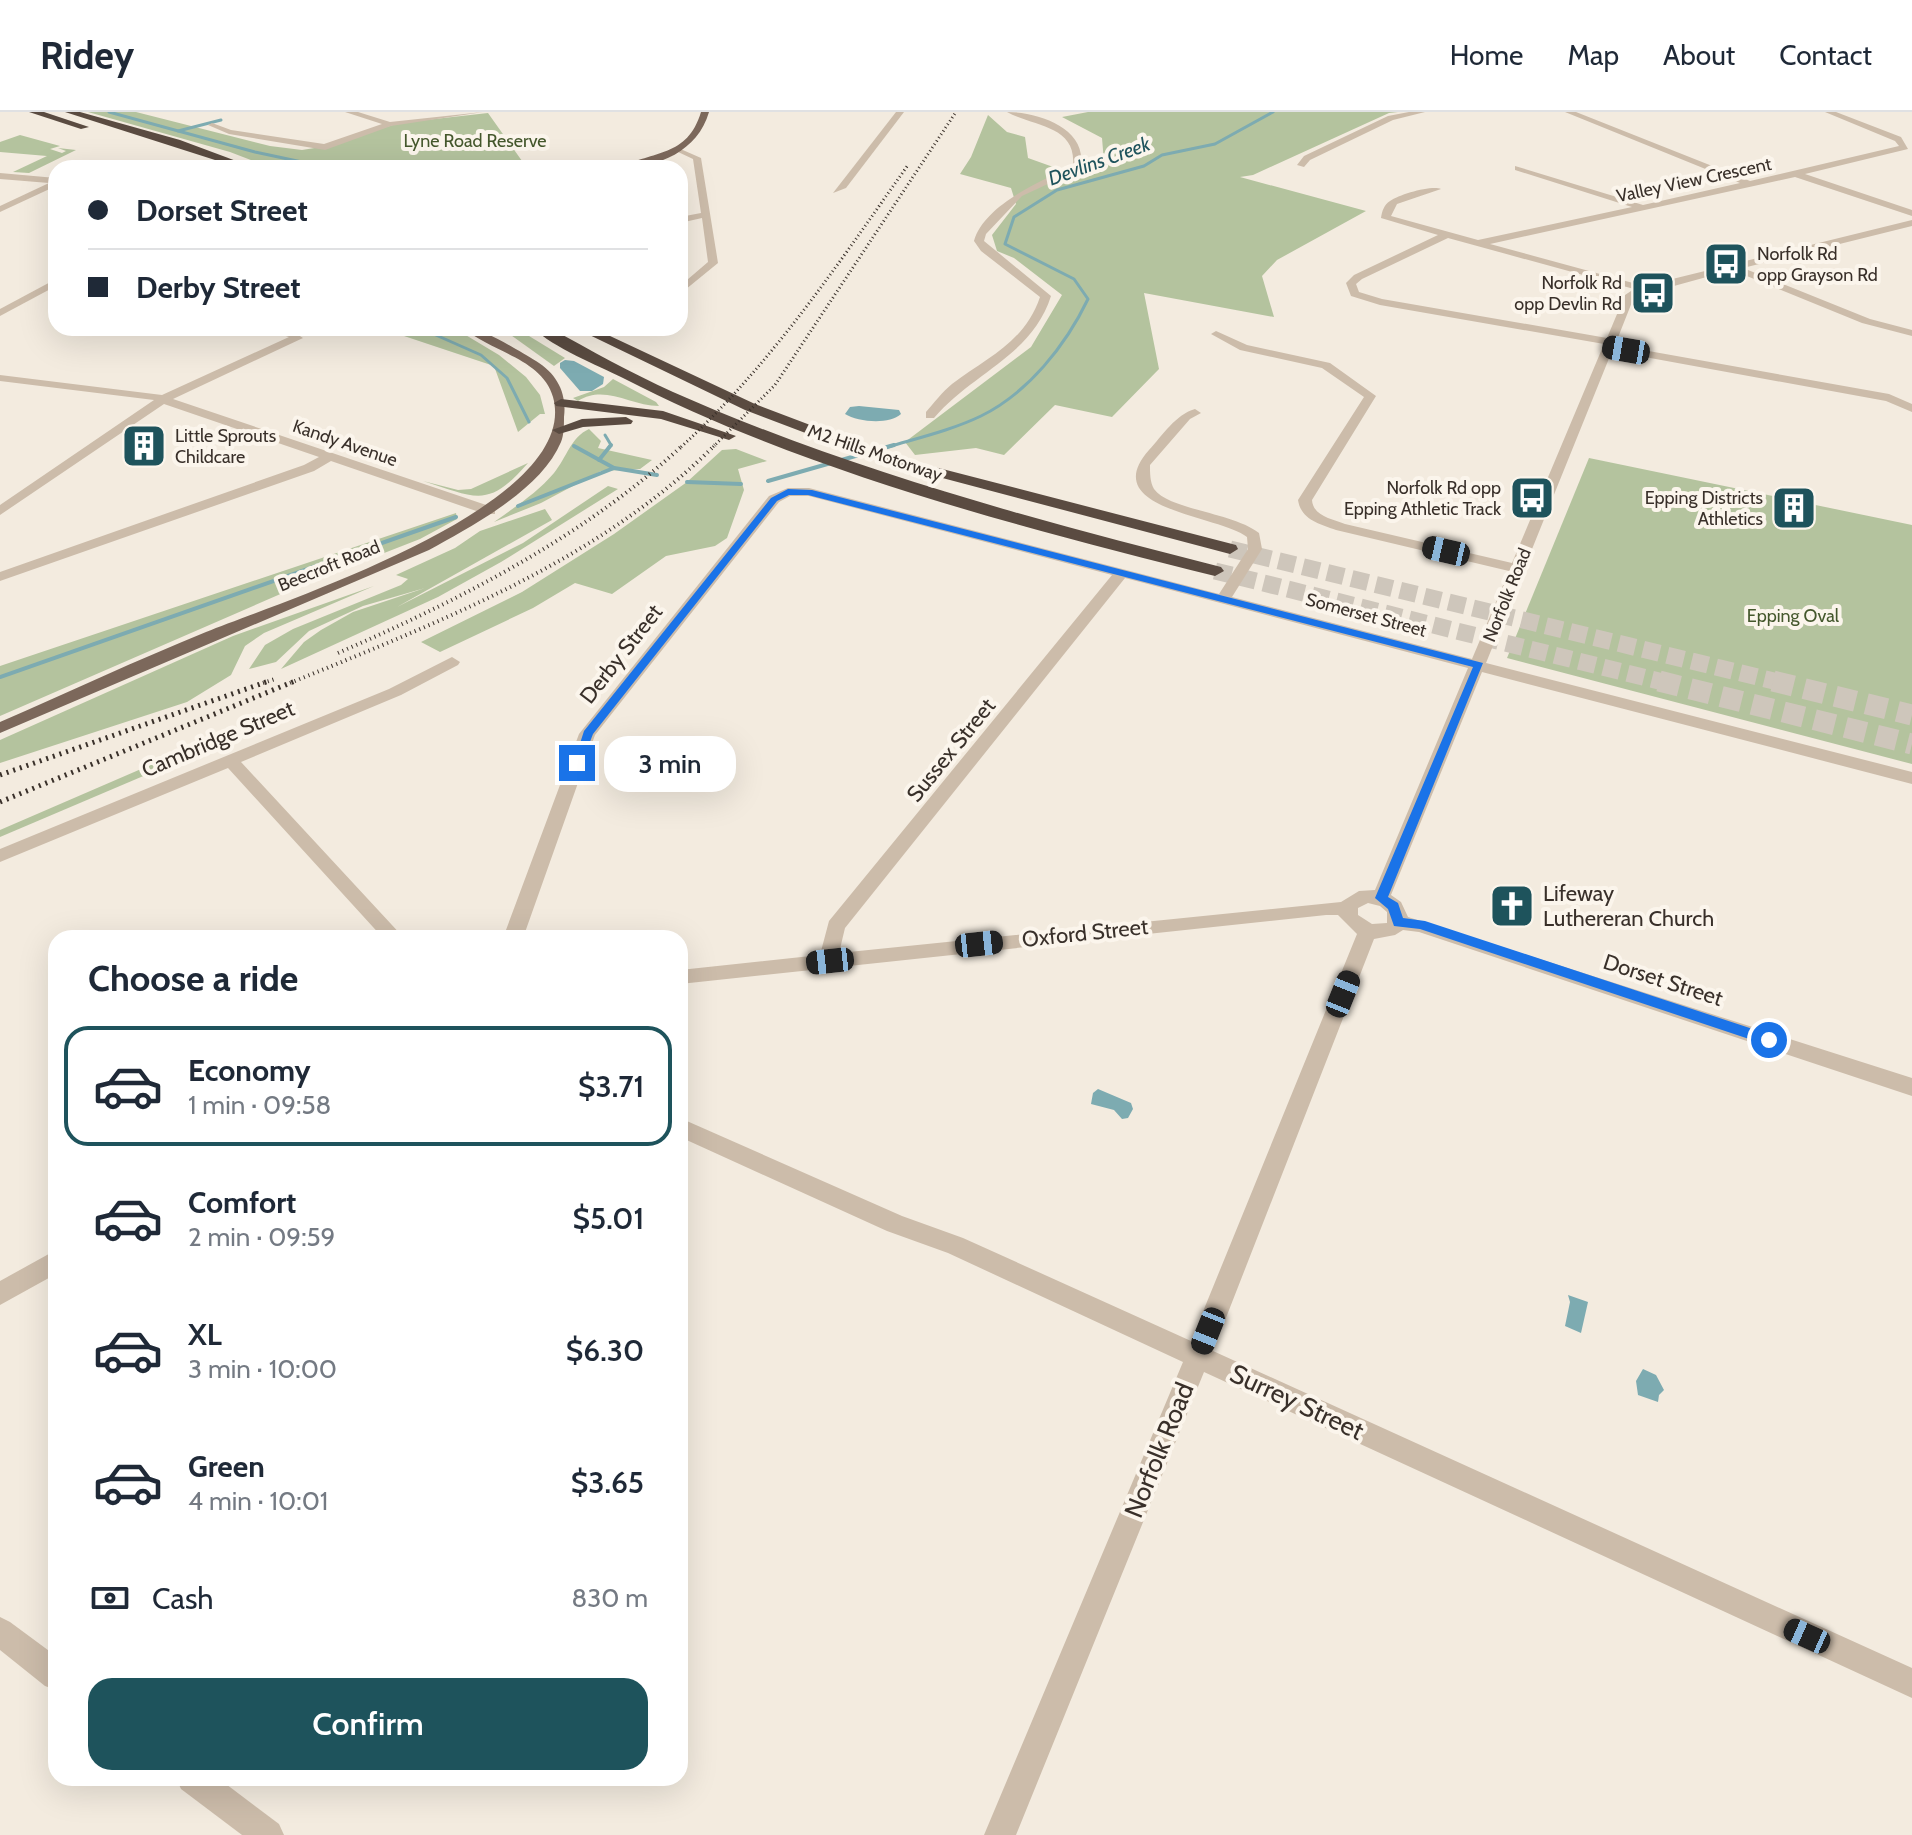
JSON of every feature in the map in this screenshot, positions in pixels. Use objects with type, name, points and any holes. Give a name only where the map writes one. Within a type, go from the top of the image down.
[{"type":"highway","points":[[34,112],[189,160]]},
{"type":"highway","points":[[70,112],[227,160]]},
{"type":"highway","name":"M2 Hills Motorway","points":[[555,336],[671,396],[850,467],[1053,530],[1215,571]]},
{"type":"highway","name":"M2 Hills Motorway","points":[[599,336],[750,407],[887,459],[1230,549]]},
{"type":"highway","points":[[631,336],[730,388],[750,407]]},
{"type":"highway","points":[[561,403],[663,415],[712,429],[829,472],[983,516],[1053,530]]},
{"type":"highway","points":[[559,430],[582,423],[640,420],[712,429]]},
{"type":"main road","points":[[647,160],[679,149],[699,134],[705,112]]},
{"type":"main road","points":[[482,336],[502,348],[525,356]]},
{"type":"main road","points":[[504,336],[548,377],[561,403]]},
{"type":"main road","name":"Beecroft Road","points":[[0,728],[141,665],[409,555],[490,511],[543,461],[559,430],[561,403]]},
{"type":"street","points":[[349,112],[390,124]]},
{"type":"street","points":[[212,125],[229,132],[315,147],[338,144],[390,124],[479,112]]},
{"type":"street","points":[[836,191],[900,112]]},
{"type":"street","points":[[930,415],[953,388],[1012,351],[1026,337],[1044,305],[1046,296],[984,249],[979,241],[981,233],[1019,194],[1077,167],[1079,156],[1073,141],[1055,124],[1011,112]]},
{"type":"street","points":[[1301,165],[1307,158],[1381,122],[1421,112]]},
{"type":"street","points":[[1569,112],[1749,184]]},
{"type":"street","points":[[1795,174],[1905,147],[1898,139],[1829,112]]},
{"type":"street","points":[[679,149],[697,158],[713,263],[688,284]]},
{"type":"street","points":[[1518,168],[1643,207]]},
{"type":"street","name":"Valley View Crescent","points":[[1479,243],[1795,174],[1912,213]]},
{"type":"street","points":[[0,176],[48,181]]},
{"type":"street","points":[[0,209],[48,186]]},
{"type":"street","points":[[1437,189],[1394,202],[1387,210],[1386,218],[1644,289],[1912,223]]},
{"type":"street","points":[[688,218],[705,215]]},
{"type":"street","points":[[1446,235],[1358,277],[1351,283],[1355,294],[1380,302],[1889,398],[1912,408]]},
{"type":"street","points":[[1733,267],[1866,321],[1912,333]]},
{"type":"street","points":[[0,313],[48,286]]},
{"type":"street","name":"Norfolk Road","points":[[1381,898],[1628,298],[1644,289]]},
{"type":"street","points":[[1216,334],[1244,348],[1326,365],[1370,396],[1305,500],[1305,506],[1314,517],[1341,527],[1518,569]]},
{"type":"street","points":[[0,511],[163,399],[297,338],[294,336]]},
{"type":"street","name":"Kandy Avenue","points":[[0,378],[151,395],[490,511]]},
{"type":"street","points":[[1195,413],[1186,416],[1144,464],[1145,483],[1156,498],[1224,517],[1254,536],[1255,549],[1224,598]]},
{"type":"street","points":[[0,577],[309,468],[330,456]]},
{"type":"street","name":"Derby Street","points":[[516,930],[587,734],[774,499],[788,492],[809,492]]},
{"type":"street","name":"Somerset Street","points":[[809,492],[1912,778]]},
{"type":"street","points":[[437,493],[484,498],[512,493]]},
{"type":"street","name":"Sussex Street","points":[[830,961],[829,948],[836,926],[1122,572]]},
{"type":"street","name":"Cambridge Street","points":[[0,856],[395,692],[452,662]]},
{"type":"street","points":[[230,760],[387,930]]},
{"type":"street","points":[[1358,897],[1381,898],[1394,906],[1398,922],[1383,932],[1368,930],[1354,924],[1347,909],[1358,897]]},
{"type":"street","name":"Oxford Street","points":[[688,976],[1296,911],[1347,909]]},
{"type":"street","name":"Dorset Street","points":[[1398,922],[1420,925],[1912,1087]]},
{"type":"street","name":"Norfolk Road","points":[[1000,1835],[1198,1356],[1368,930]]},
{"type":"street","name":"Surrey Street","points":[[688,1131],[895,1224],[955,1245],[1912,1683]]},
{"type":"street","points":[[0,1294],[48,1266]]},
{"type":"street","points":[[0,1632],[48,1669]]},
{"type":"street","points":[[203,1786],[268,1835]]},
{"type":"green space","name":"Lyne Road Reserve","points":[[88,112],[136,112],[270,146],[302,150],[327,146],[399,123],[488,113],[521,160],[251,160]]},
{"type":"green space","points":[[1088,112],[1398,112],[1389,113],[1253,175],[1240,177],[1366,211],[1277,260],[1262,276],[1274,317],[1144,293],[1159,369],[1112,417],[1055,405],[1004,455],[976,448],[915,455],[905,442],[1031,347],[1062,295],[1014,258],[997,251],[992,235],[1016,204],[1011,188],[960,174],[971,157],[988,115],[1007,132],[1025,137],[1028,158],[1070,173],[1104,162],[1102,138],[1062,117]]},
{"type":"green space","points":[[20,135],[60,146],[50,149],[62,153],[66,151],[58,148],[76,150],[56,160],[48,160],[48,164],[29,173],[13,172],[47,156],[0,152],[0,142]]},
{"type":"green space","points":[[404,336],[467,336],[499,355],[526,377],[540,395],[545,414],[540,414],[518,432],[494,366]]},
{"type":"green space","points":[[512,336],[529,336],[565,358],[554,366]]},
{"type":"green space","points":[[613,379],[659,406],[608,395],[588,396],[578,401],[573,398],[604,387]]},
{"type":"green space","points":[[589,429],[601,441],[598,448],[652,460],[640,469],[601,471],[541,503],[494,522],[547,480],[573,442]]},
{"type":"green space","points":[[736,449],[767,461],[738,469],[744,490],[727,538],[715,546],[666,556],[612,594],[575,583],[533,608],[440,652],[421,642],[522,592],[614,534],[687,482],[722,450]]},
{"type":"green space","name":"Epping Oval","points":[[1589,458],[1912,525],[1912,764],[1507,658]]},
{"type":"green space","points":[[528,463],[502,488],[481,496],[423,481],[458,490],[471,489]]},
{"type":"green space","points":[[608,486],[618,489],[501,562],[438,597],[281,669],[304,642],[353,612],[425,588],[363,606],[309,631],[276,662],[249,669],[265,645],[293,629],[401,585],[408,579],[396,575],[455,548],[480,531],[545,509],[552,520],[397,607],[523,543]]},
{"type":"green space","points":[[456,513],[457,519],[420,539],[292,589],[0,716],[0,666]]},
{"type":"green space","points":[[374,586],[264,633],[245,646],[231,675],[187,702],[0,763],[0,740],[233,636]]},
{"type":"green space","points":[[185,750],[181,760],[0,837],[0,830]]},
{"type":"water","points":[[574,361],[604,377],[603,384],[592,391],[580,391],[560,368],[560,363]]},
{"type":"water","points":[[850,407],[899,410],[901,414],[889,420],[873,421],[845,414]]},
{"type":"water","points":[[1098,1089],[1131,1103],[1133,1109],[1128,1118],[1122,1119],[1114,1110],[1091,1104],[1093,1093]]},
{"type":"water","points":[[1568,1295],[1588,1302],[1581,1333],[1565,1326],[1570,1302]]},
{"type":"water","points":[[1643,1369],[1656,1375],[1664,1390],[1658,1402],[1638,1395],[1636,1381]]},
{"type":"waterway","name":"Devlins Creek","points":[[109,112],[178,131]]},
{"type":"waterway","name":"Devlins Creek","points":[[888,447],[958,425],[998,406],[1044,366],[1079,316],[1088,299],[1074,279],[1005,244],[1014,217],[1057,190],[1144,166],[1162,155],[1215,144],[1273,112]]},
{"type":"waterway","points":[[178,131],[221,120]]},
{"type":"waterway","name":"Devlins Creek","points":[[178,131],[292,160]]},
{"type":"waterway","name":"Devlins Creek","points":[[438,336],[481,355],[507,378],[529,422]]},
{"type":"waterway","points":[[605,435],[611,445]]},
{"type":"waterway","points":[[599,460],[611,445]]},
{"type":"waterway","name":"Devlins Creek","points":[[768,481],[894,445]]},
{"type":"waterway","name":"Devlins Creek","points":[[574,446],[599,460]]},
{"type":"waterway","name":"Devlins Creek","points":[[599,460],[614,468]]},
{"type":"waterway","points":[[518,506],[614,468]]},
{"type":"waterway","name":"Devlins Creek","points":[[614,468],[657,475]]},
{"type":"waterway","name":"Devlins Creek","points":[[687,482],[741,484]]},
{"type":"waterway","points":[[0,677],[456,517]]},
{"type":"tunnel","points":[[1230,549],[1782,683]]},
{"type":"tunnel","points":[[1215,571],[1667,683]]},
{"type":"tunnel","points":[[1659,681],[1912,744]]},
{"type":"tunnel","points":[[1773,681],[1912,715]]},
{"type":"railway","points":[[715,445],[775,385],[956,112]]},
{"type":"railway","points":[[681,447],[774,348],[908,165]]},
{"type":"railway","points":[[338,653],[430,611],[520,563],[605,508],[683,445]]},
{"type":"railway","points":[[290,683],[459,611],[569,555],[621,523],[670,486],[715,445]]},
{"type":"railway","points":[[269,681],[275,679]]},
{"type":"railway","points":[[0,775],[269,681]]},
{"type":"railway","points":[[263,683],[269,681]]},
{"type":"railway","points":[[0,802],[295,681]]},
{"type":"place","name":"Norfolk Rd opp Grayson Rd","points":[[1726,264]]},
{"type":"place","name":"Norfolk Rd opp Devlin Rd","points":[[1653,293]]},
{"type":"place","name":"Little Sprouts Childcare","points":[[144,446]]},
{"type":"place","name":"Norfolk Rd opp Epping Athletic Track","points":[[1532,498]]},
{"type":"place","name":"Epping Districts Athletics","points":[[1794,508]]},
{"type":"place","name":"Lifeway Luthereran Church","points":[[1512,906]]},
{"type":"route","points":[[577,763],[587,734],[774,499],[788,492],[809,492],[1479,665],[1381,898],[1394,906],[1398,922],[1420,925],[1769,1040]]}]
